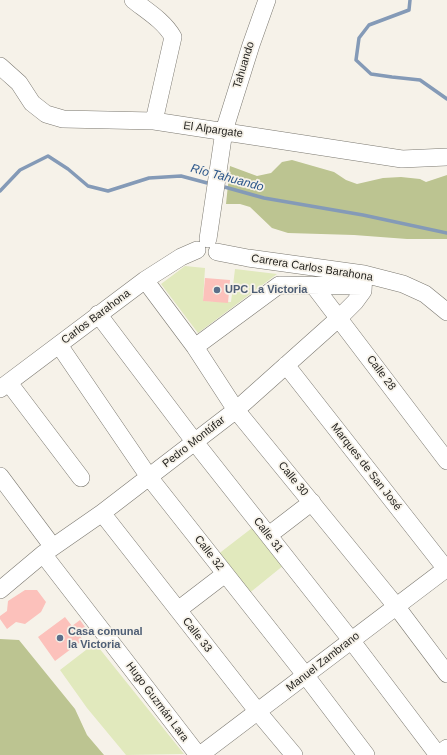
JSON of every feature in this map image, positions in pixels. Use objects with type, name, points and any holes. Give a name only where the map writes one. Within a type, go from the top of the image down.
[{"type":"street","points":[[133,0],[162,23],[173,37],[154,121]]},
{"type":"street","name":"Tahuando","points":[[207,247],[223,137],[251,45],[267,0]]},
{"type":"street","name":"El Alpargate","points":[[0,66],[19,83],[32,103],[46,114],[63,119],[154,121],[223,137],[402,159],[447,157]]},
{"type":"street","name":"Carlos Barahona","points":[[4,386],[145,280],[181,257],[207,247]]},
{"type":"street","name":"Carrera Carlos Barahona","points":[[207,247],[248,258],[364,280],[403,284],[425,294],[447,312]]},
{"type":"street","name":"Calle 30","points":[[145,280],[195,347],[236,410],[396,606],[447,674]]},
{"type":"street","points":[[195,347],[279,285],[314,286],[364,280]]},
{"type":"street","name":"Pedro Montúfar","points":[[3,582],[102,513],[236,410],[339,318],[363,291],[364,280]]},
{"type":"street","name":"Calle 28","points":[[314,286],[447,461]]},
{"type":"street","name":"Calle 31","points":[[98,314],[194,441],[351,640],[438,755]]},
{"type":"street","name":"Calle 32","points":[[59,345],[149,477],[306,676],[366,755]]},
{"type":"street","name":"Marques de San José","points":[[286,365],[446,569]]},
{"type":"street","points":[[4,386],[81,478]]},
{"type":"street","name":"Hugo Guzmán Lara","points":[[0,476],[48,550],[199,755]]},
{"type":"street","points":[[269,535],[312,502]]},
{"type":"street","name":"Calle 33","points":[[102,513],[258,712],[294,755]]},
{"type":"street","name":"Manuel Zambrano","points":[[199,755],[306,676],[351,640],[446,569]]},
{"type":"street","points":[[178,610],[225,574]]},
{"type":"street","points":[[438,755],[447,748]]},
{"type":"green space","points":[[292,160],[334,172],[346,180],[357,184],[383,178],[401,177],[420,179],[426,182],[447,175],[447,239],[407,239],[354,235],[288,233],[272,228],[250,207],[240,204],[226,204],[230,166],[257,176],[271,173],[282,162]]},
{"type":"green space","points":[[185,266],[205,268],[203,301],[231,302],[235,269],[277,274],[198,333],[161,284]]},
{"type":"green space","points":[[252,528],[284,565],[247,595],[217,555]]},
{"type":"green space","points":[[0,639],[19,640],[75,709],[87,735],[104,755],[0,755]]},
{"type":"green space","points":[[95,643],[184,754],[126,755],[87,708],[60,670]]},
{"type":"building","name":"UPC La Victoria","points":[[205,278],[230,280],[228,303],[203,301]]},
{"type":"building","points":[[25,590],[37,590],[46,602],[41,612],[25,624],[16,622],[7,629],[0,619],[0,616],[7,611],[8,601]]},
{"type":"building","name":"Casa comunal la Victoria","points":[[65,617],[72,626],[80,620],[85,627],[77,632],[83,640],[55,661],[38,637]]},
{"type":"waterway","points":[[410,0],[409,10],[369,25],[359,38],[356,60],[371,74],[420,80],[447,99]]},
{"type":"waterway","name":"Río Tahuando","points":[[0,191],[20,170],[48,156],[68,169],[88,186],[108,191],[149,178],[181,176],[211,184]]},
{"type":"waterway","name":"Río Tahuando","points":[[221,186],[264,198],[363,215],[447,233]]},
{"type":"place","name":"UPC La Victoria","points":[[217,290]]},
{"type":"place","name":"Casa comunal la Victoria","points":[[60,638]]}]
